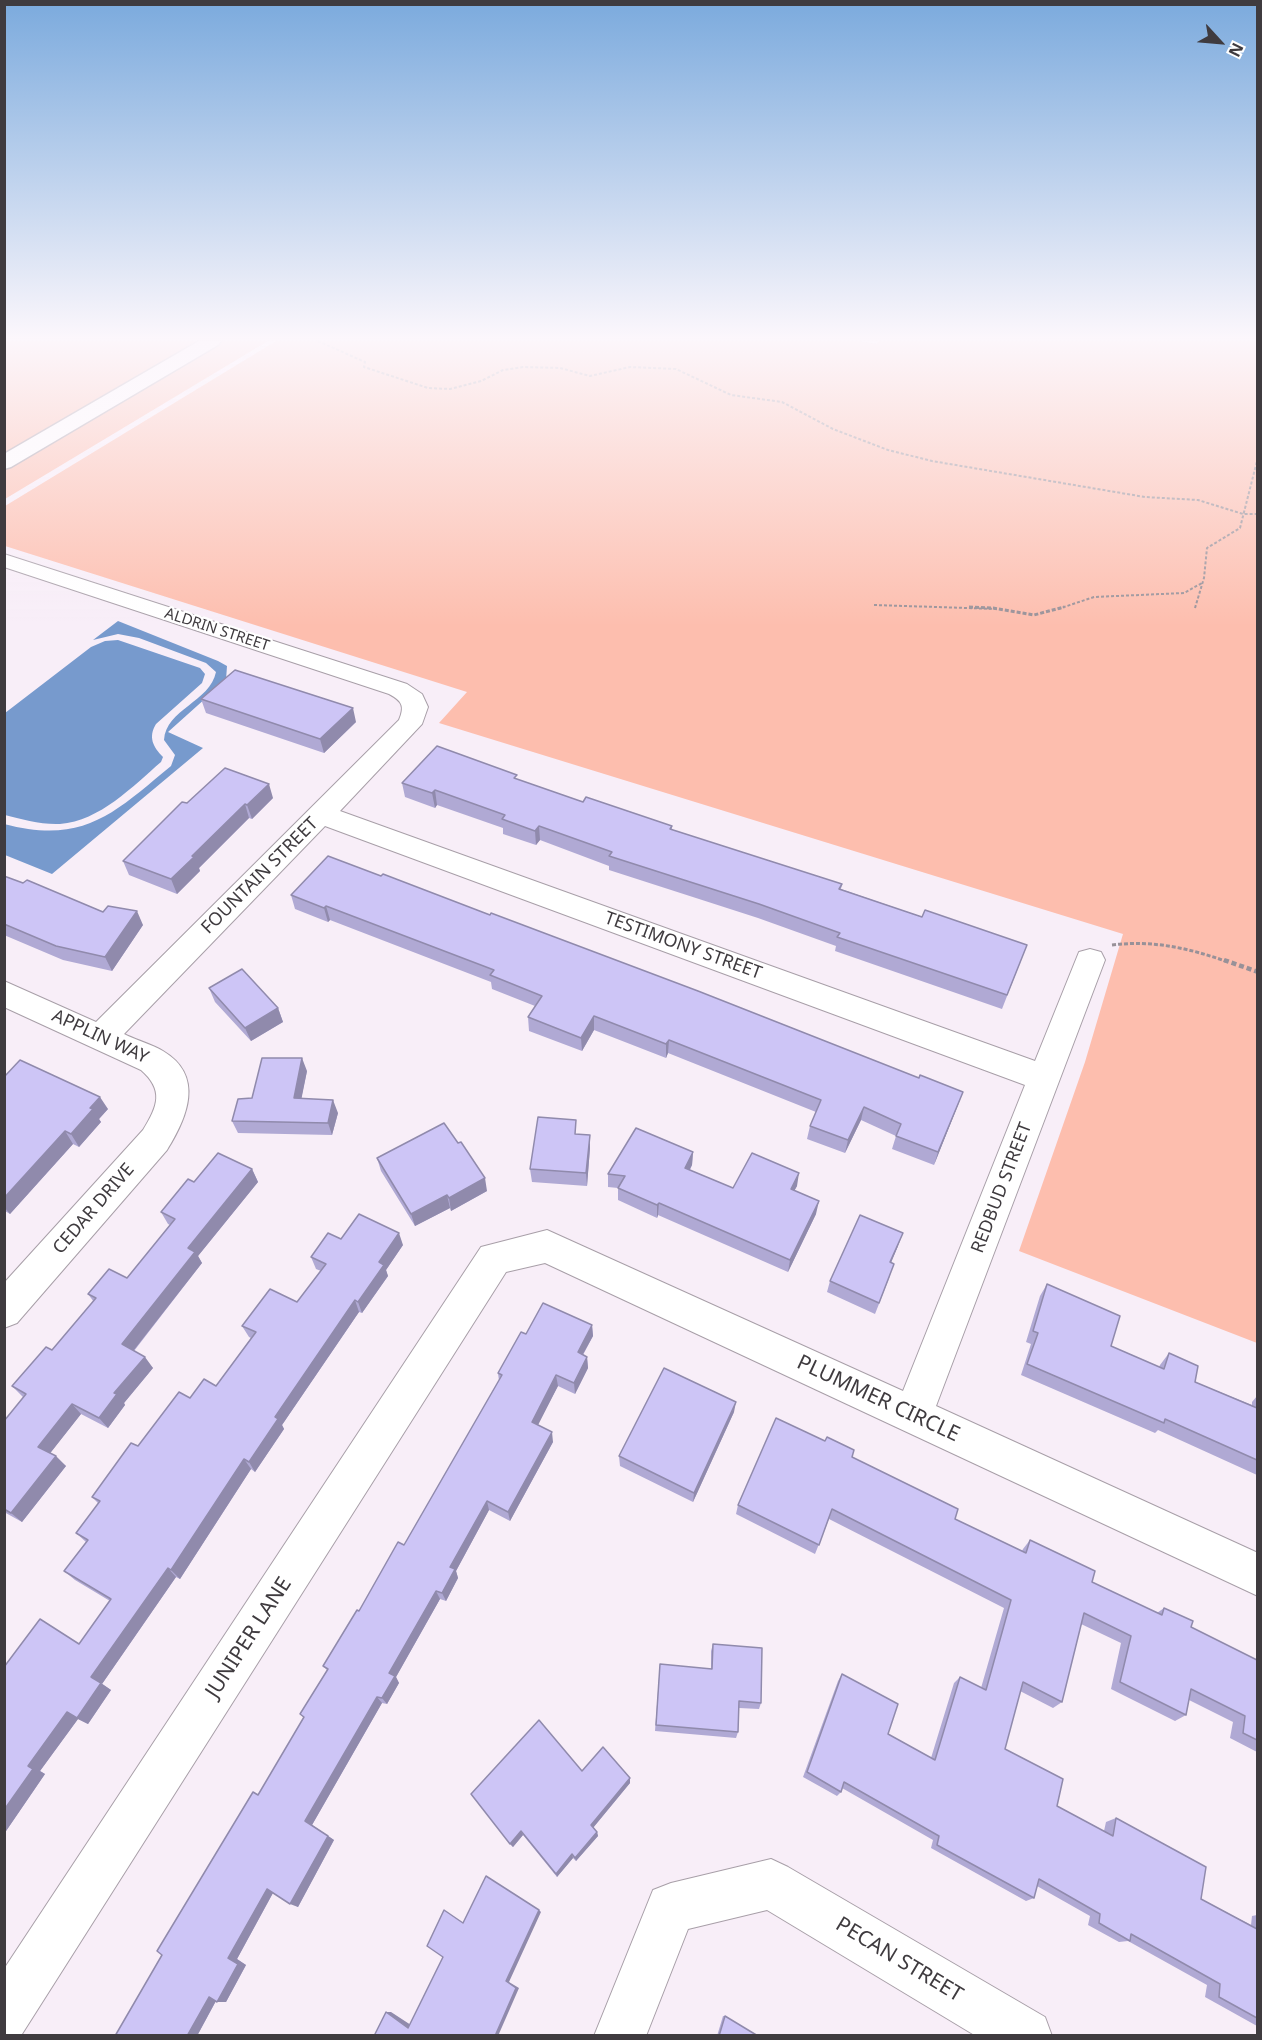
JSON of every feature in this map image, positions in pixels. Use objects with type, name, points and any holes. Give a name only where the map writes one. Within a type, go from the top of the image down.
[{"type":"street","points":[[4,463],[50,436]]},
{"type":"street","name":"ALDRIN STREET","points":[[4,560],[398,689],[412,696],[416,713]]},
{"type":"street","name":"FOUNTAIN STREET","points":[[101,1037],[409,724],[416,713]]},
{"type":"street","name":"TESTIMONY STREET","points":[[321,814],[1044,1078]]},
{"type":"street","name":"REDBUD STREET","points":[[913,1415],[1090,960]]},
{"type":"street","name":"APPLIN WAY","points":[[4,993],[152,1061],[164,1069],[172,1083],[174,1100]]},
{"type":"street","name":"CEDAR DRIVE","points":[[4,1311],[155,1140],[167,1121],[174,1100]]},
{"type":"street","name":"PLUMMER CIRCLE","points":[[494,1259],[547,1246],[1257,1575]]},
{"type":"street","name":"JUNIPER LANE","points":[[4,2016],[494,1259]]},
{"type":"street","name":"PECAN STREET","points":[[620,2036],[671,1908],[771,1884],[1026,2036]]},
{"type":"path","points":[[852,436],[888,450],[932,461],[1145,497],[1198,500],[1243,514],[1257,514]]},
{"type":"path","points":[[1196,608],[1207,548],[1240,528],[1257,457]]},
{"type":"path","points":[[874,605],[993,608],[1034,615],[1066,608],[1094,597],[1184,593],[1202,583]]},
{"type":"path","points":[[1090,960],[1104,946],[1133,940],[1179,946],[1257,972]]},
{"type":"shaded area","points":[[5,436],[50,436],[5,463]]},
{"type":"shaded area","points":[[62,436],[110,436],[5,499],[5,470]]},
{"type":"shaded area","points":[[120,436],[1257,436],[1257,1343],[1019,1251],[1085,1062],[1123,934],[439,723],[467,692],[5,546],[5,506]]},
{"type":"water","points":[[118,621],[218,661],[227,666],[226,680],[168,732],[203,748],[52,874],[5,855],[4,824],[56,830],[77,827],[114,811],[171,766],[175,755],[164,740],[167,729],[180,713],[206,691],[216,672],[206,663],[139,638],[118,634],[93,640]]},
{"type":"water","points":[[118,640],[200,668],[205,674],[202,683],[156,724],[152,738],[163,757],[161,762],[115,801],[75,821],[46,824],[5,815],[5,713],[91,647],[105,641]]},
{"type":"building","points":[[235,670],[353,708],[320,739],[201,699]]},
{"type":"building","points":[[437,746],[517,775],[514,778],[583,802],[586,797],[672,826],[670,829],[842,884],[839,889],[922,917],[925,910],[1027,945],[1007,995],[837,937],[840,933],[759,904],[609,856],[612,852],[539,826],[535,831],[502,819],[505,815],[435,790],[432,793],[402,783]]},
{"type":"building","points":[[225,768],[269,784],[247,805],[245,804],[171,879],[123,861],[182,802],[187,803]]},
{"type":"building","points":[[328,856],[381,876],[383,874],[490,915],[491,913],[919,1078],[920,1075],[963,1092],[938,1152],[896,1136],[901,1124],[864,1107],[848,1140],[810,1126],[821,1100],[669,1040],[666,1044],[594,1016],[581,1038],[528,1017],[542,996],[490,975],[494,970],[326,906],[324,908],[291,895]]},
{"type":"building","points":[[4,876],[23,883],[27,880],[103,912],[108,906],[137,911],[105,957],[56,946],[4,924]]},
{"type":"building","points":[[242,969],[278,1008],[245,1028],[209,988]]},
{"type":"building","points":[[262,1058],[302,1058],[294,1098],[333,1100],[328,1123],[232,1121],[238,1099],[252,1098]]},
{"type":"building","points":[[20,1060],[100,1097],[90,1108],[93,1109],[71,1134],[65,1131],[4,1198],[4,1077]]},
{"type":"building","points":[[538,1117],[576,1120],[575,1134],[590,1135],[586,1173],[530,1169]]},
{"type":"building","points":[[444,1123],[458,1143],[461,1142],[485,1178],[449,1198],[447,1195],[411,1214],[377,1158]]},
{"type":"building","points":[[636,1128],[693,1152],[685,1168],[733,1188],[752,1153],[799,1173],[791,1189],[819,1201],[790,1260],[659,1203],[657,1205],[618,1188],[625,1176],[608,1174]]},
{"type":"building","points":[[218,1153],[252,1169],[188,1248],[195,1252],[122,1344],[145,1357],[114,1393],[117,1394],[99,1418],[72,1404],[38,1447],[56,1456],[11,1513],[4,1509],[4,1421],[26,1394],[12,1386],[46,1347],[52,1350],[96,1298],[88,1294],[109,1269],[127,1278],[175,1219],[161,1212],[188,1179],[194,1182]]},
{"type":"building","points":[[359,1214],[399,1233],[379,1262],[384,1265],[358,1302],[355,1300],[275,1417],[278,1419],[249,1462],[244,1459],[171,1570],[168,1568],[91,1677],[101,1683],[77,1718],[67,1712],[28,1766],[33,1769],[4,1810],[4,1667],[40,1619],[79,1644],[111,1599],[64,1571],[88,1540],[76,1533],[100,1501],[92,1497],[131,1443],[138,1446],[179,1392],[190,1398],[204,1379],[216,1386],[256,1332],[242,1326],[270,1289],[297,1302],[326,1264],[311,1257],[328,1233],[341,1239]]},
{"type":"building","points":[[860,1215],[903,1233],[890,1262],[894,1264],[879,1303],[830,1281]]},
{"type":"building","points":[[1047,1284],[1120,1316],[1111,1346],[1164,1369],[1169,1353],[1198,1366],[1195,1382],[1257,1408],[1257,1460],[1165,1419],[1164,1423],[1027,1364],[1038,1333],[1033,1331]]},
{"type":"building","points":[[543,1303],[592,1325],[578,1352],[587,1357],[574,1383],[556,1375],[532,1422],[552,1432],[508,1512],[487,1501],[450,1567],[455,1569],[442,1593],[436,1591],[389,1673],[395,1676],[382,1698],[377,1697],[305,1821],[328,1836],[290,1904],[267,1889],[228,1958],[238,1964],[217,2002],[209,1997],[187,2036],[115,2036],[162,1955],[157,1951],[253,1792],[258,1795],[304,1717],[300,1714],[328,1669],[323,1666],[357,1610],[359,1611],[398,1542],[404,1545],[502,1375],[498,1373],[521,1332],[526,1334]]},
{"type":"building","points":[[664,1368],[736,1402],[694,1493],[619,1456]]},
{"type":"building","points":[[776,1418],[825,1441],[827,1437],[854,1450],[852,1457],[958,1509],[955,1519],[1026,1553],[1030,1540],[1095,1571],[1092,1582],[1162,1615],[1164,1608],[1193,1621],[1191,1627],[1257,1660],[1257,1740],[1243,1733],[1245,1716],[1191,1689],[1186,1715],[1120,1682],[1131,1636],[1084,1613],[1062,1702],[1023,1682],[1005,1749],[1063,1779],[1057,1806],[1113,1836],[1116,1818],[1206,1867],[1201,1899],[1257,1929],[1257,2018],[1219,1997],[1220,1984],[1131,1934],[1130,1941],[1099,1923],[1100,1914],[1039,1879],[1034,1898],[937,1845],[939,1836],[844,1782],[841,1792],[807,1772],[842,1674],[898,1704],[888,1734],[935,1760],[960,1677],[986,1690],[1011,1600],[832,1509],[819,1545],[738,1505]]},
{"type":"building","points":[[713,1644],[762,1648],[761,1703],[739,1701],[738,1732],[656,1725],[660,1664],[712,1669]]},
{"type":"building","points":[[539,1720],[582,1771],[603,1747],[630,1778],[591,1825],[597,1832],[575,1858],[572,1854],[556,1874],[521,1831],[510,1844],[471,1794]]},
{"type":"building","points":[[486,1876],[539,1910],[506,1981],[516,1988],[495,2036],[374,2036],[386,2012],[408,2028],[443,1957],[427,1946],[444,1910],[463,1923]]},
{"type":"building","points":[[725,2016],[758,2036],[719,2036]]}]
